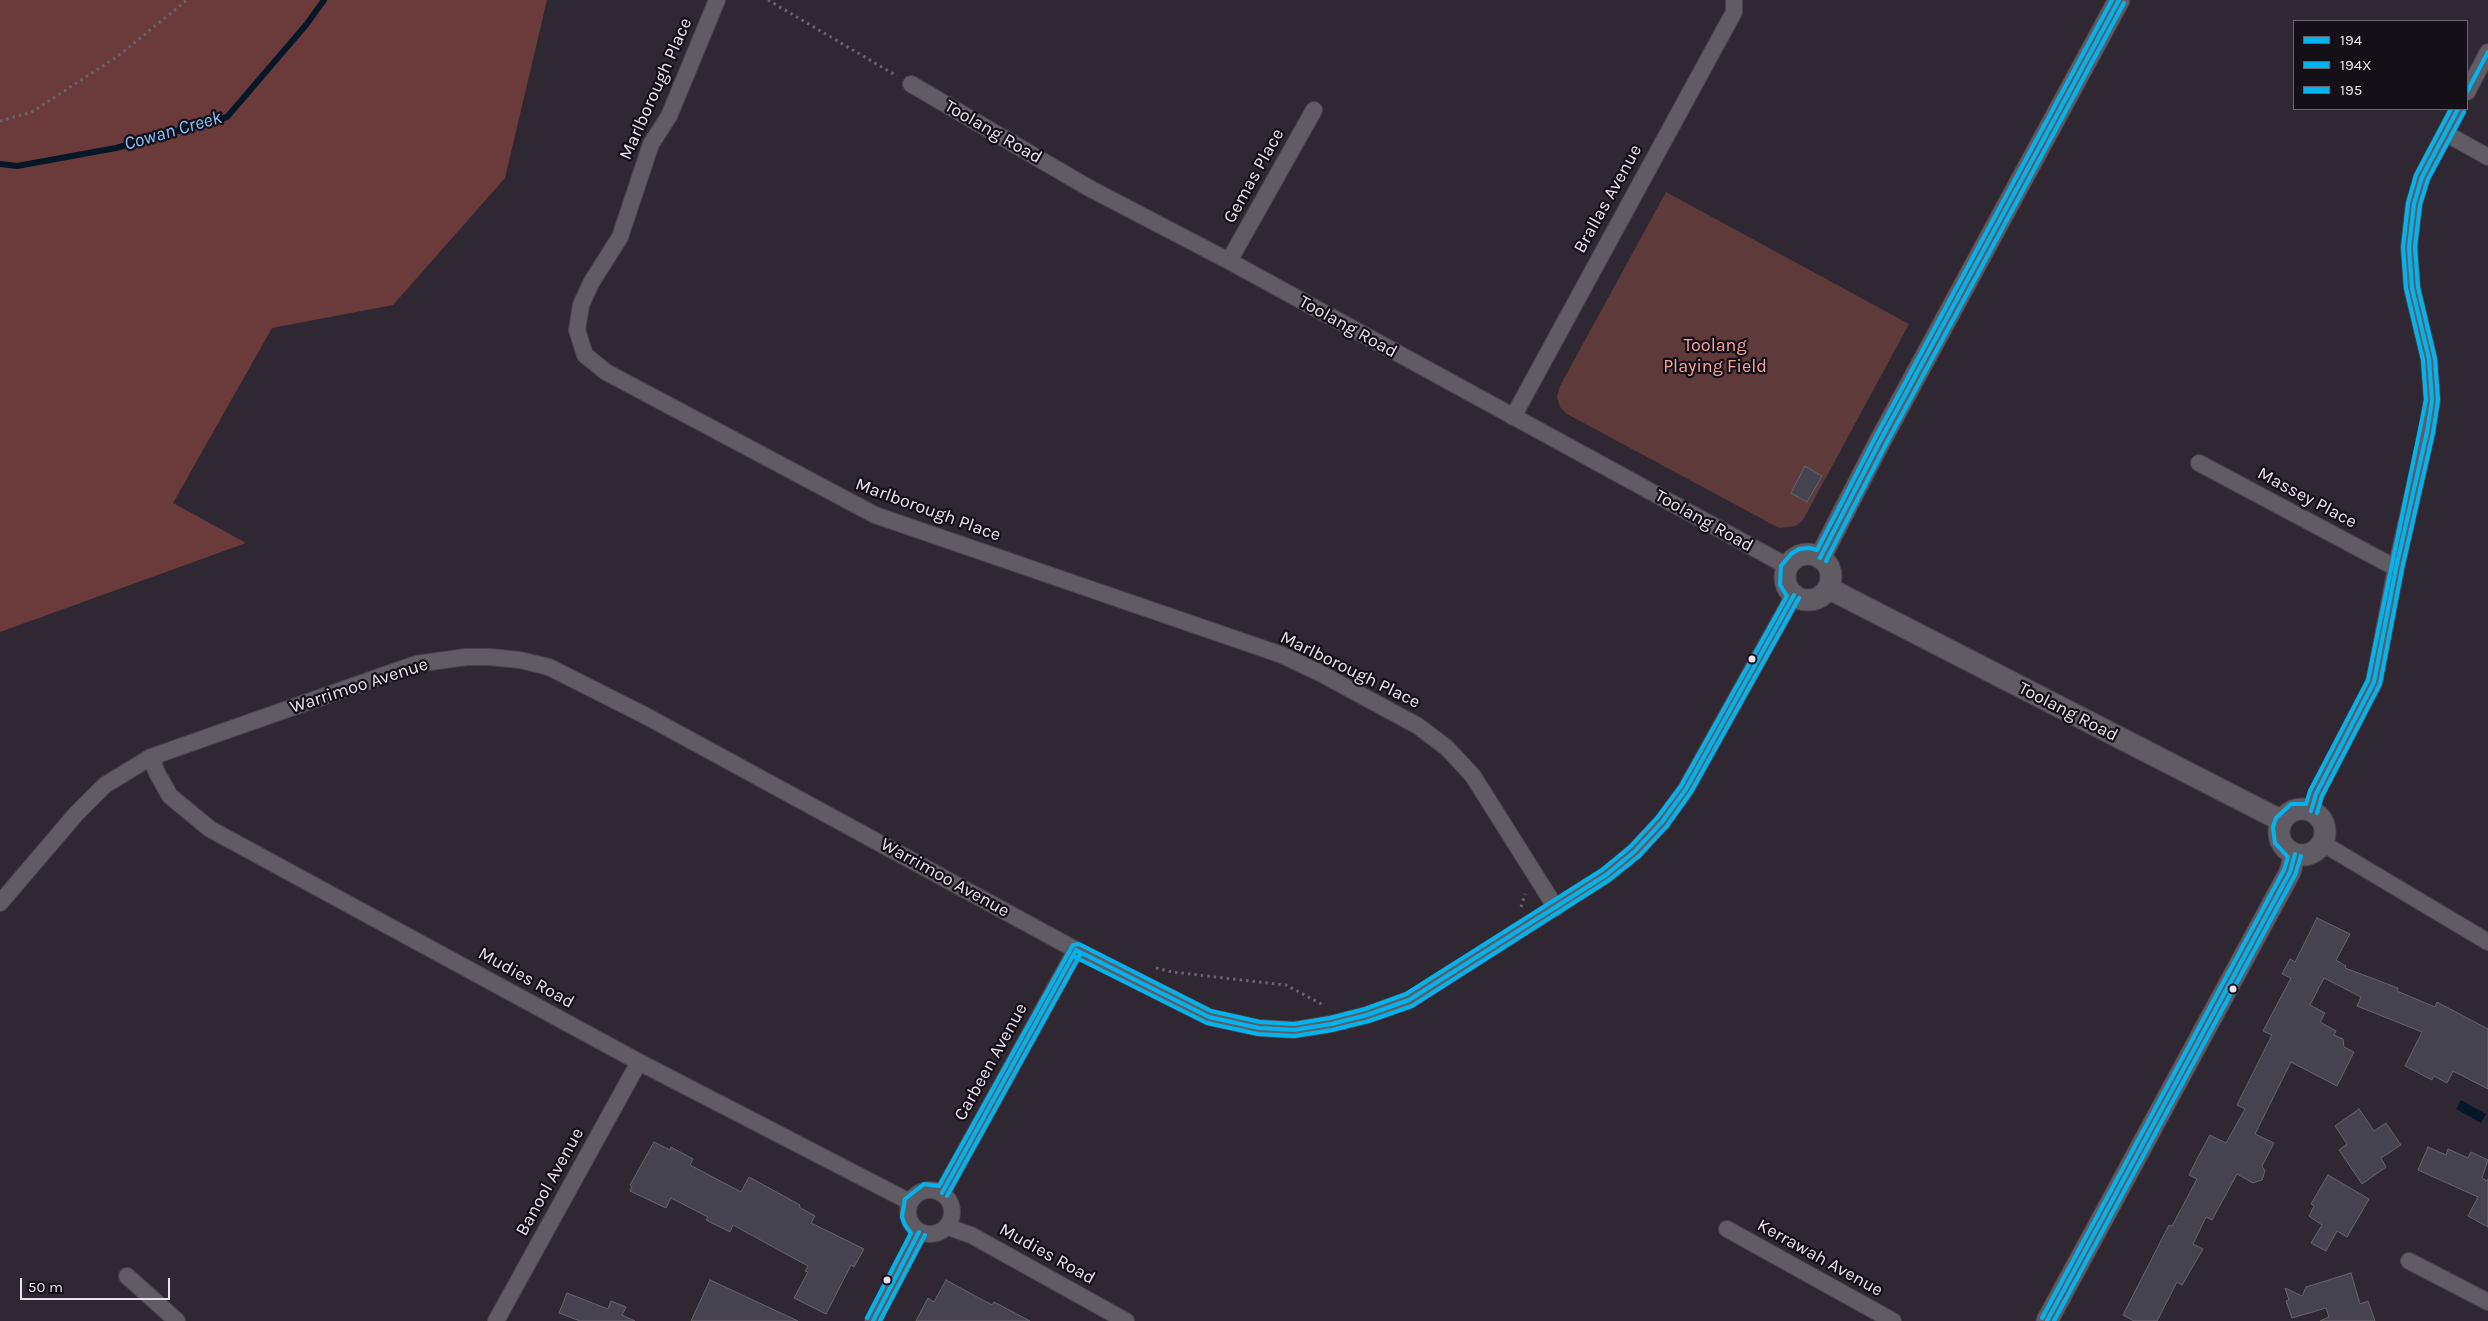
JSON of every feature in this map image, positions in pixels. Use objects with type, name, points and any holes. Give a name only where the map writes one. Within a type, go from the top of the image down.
[{"type":"street","name":"Marlborough Place","points":[[717,0],[669,116],[651,144],[620,238],[591,283],[581,305],[577,330],[585,355],[606,372],[875,515],[1282,656],[1320,673],[1418,726],[1446,748],[1473,776],[1556,908]]},
{"type":"street","name":"Brallas Avenue","points":[[1512,416],[1734,12],[1734,0]]},
{"type":"street","points":[[1820,558],[1879,443],[2119,0]]},
{"type":"street","points":[[2468,90],[2488,52]]},
{"type":"street","name":"Toolang Road","points":[[911,84],[1089,188],[1229,262],[1787,566]]},
{"type":"street","name":"Gemas Place","points":[[1229,262],[1314,110]]},
{"type":"street","points":[[2310,811],[2316,794],[2374,682],[2396,568],[2427,432],[2432,400],[2429,359],[2412,288],[2409,247],[2414,204],[2422,177],[2457,110]]},
{"type":"street","points":[[2445,133],[2488,157]]},
{"type":"street","name":"Massey Place","points":[[2199,463],[2396,568]]},
{"type":"street","points":[[1809,554],[1820,558],[1828,566],[1830,573],[1828,588],[1816,598],[1801,599],[1794,595],[1786,584],[1787,566],[1801,555],[1809,554]]},
{"type":"street","name":"Toolang Road","points":[[1828,588],[2282,821]]},
{"type":"street","name":"Warrimoo Avenue","points":[[0,904],[76,814],[104,785],[151,757],[416,664],[466,657],[520,660],[549,667],[646,716],[1076,950],[1209,1017],[1259,1028],[1294,1030],[1367,1016],[1409,1000],[1556,908],[1606,875],[1634,852],[1662,822],[1686,790],[1794,595]]},
{"type":"street","name":"Mudies Road","points":[[151,757],[157,773],[170,796],[210,829],[639,1062],[910,1202]]},
{"type":"street","points":[[2294,810],[2310,811],[2316,814],[2324,825],[2322,843],[2310,853],[2295,854],[2289,851],[2281,841],[2279,827],[2282,821],[2294,810]]},
{"type":"street","points":[[2322,843],[2488,942]]},
{"type":"street","points":[[2047,1321],[2290,872],[2295,854]]},
{"type":"street","name":"Carbeen Avenue","points":[[942,1193],[1076,950]]},
{"type":"street","name":"Banool Avenue","points":[[496,1321],[639,1062]]},
{"type":"street","points":[[926,1190],[942,1193],[951,1205],[951,1220],[948,1227],[934,1234],[919,1232],[910,1222],[908,1216],[910,1202],[926,1190]]},
{"type":"street","name":"Mudies Road","points":[[948,1227],[971,1235],[1126,1321]]},
{"type":"street","name":"Kerrawah Avenue","points":[[1727,1229],[1893,1321]]},
{"type":"street","points":[[873,1321],[919,1232]]},
{"type":"street","points":[[2409,1261],[2488,1302]]},
{"type":"street","points":[[127,1276],[177,1321]]},
{"type":"path","points":[[0,121],[32,112],[40,107],[118,56],[187,0]]},
{"type":"path","points":[[768,0],[911,84]]},
{"type":"path","points":[[1520,909],[1526,891]]},
{"type":"path","points":[[1125,974],[1131,963],[1172,972],[1286,984],[1328,1007]]},
{"type":"green space","name":"Toolang Playing Field","points":[[1666,192],[1909,324],[1803,520],[1796,526],[1779,528],[1567,414],[1560,407],[1557,397],[1560,386]]},
{"type":"shaded area","points":[[0,0],[547,0],[505,178],[393,305],[272,328],[173,503],[246,543],[0,632]]},
{"type":"water","points":[[2461,1100],[2486,1114],[2481,1123],[2456,1109]]},
{"type":"building","points":[[1805,466],[1822,476],[1807,502],[1791,493]]},
{"type":"building","points":[[2317,918],[2350,934],[2336,960],[2346,966],[2345,968],[2398,988],[2397,991],[2435,1007],[2437,1002],[2488,1029],[2488,1089],[2453,1071],[2447,1083],[2434,1076],[2432,1080],[2405,1066],[2422,1032],[2357,1006],[2361,997],[2324,978],[2310,1005],[2325,1013],[2320,1022],[2336,1031],[2334,1035],[2343,1039],[2344,1047],[2354,1052],[2337,1086],[2291,1062],[2255,1134],[2274,1143],[2262,1166],[2265,1171],[2262,1180],[2253,1183],[2237,1174],[2212,1220],[2206,1217],[2193,1244],[2203,1249],[2182,1285],[2177,1282],[2157,1321],[2134,1321],[2123,1315],[2169,1225],[2172,1226],[2197,1179],[2189,1175],[2199,1155],[2210,1135],[2226,1143],[2245,1109],[2237,1105],[2272,1035],[2263,1031],[2291,978],[2282,974],[2290,959],[2295,962]]},
{"type":"building","points":[[2359,1109],[2374,1131],[2386,1123],[2401,1145],[2381,1158],[2386,1167],[2362,1184],[2339,1150],[2347,1144],[2335,1126]]},
{"type":"building","points":[[654,1142],[670,1150],[671,1147],[693,1159],[690,1165],[741,1192],[749,1177],[800,1205],[799,1207],[815,1216],[811,1223],[864,1249],[854,1267],[851,1265],[826,1314],[794,1298],[808,1272],[805,1271],[808,1266],[733,1225],[730,1232],[706,1220],[708,1217],[671,1198],[666,1208],[630,1191],[632,1187],[630,1185]]},
{"type":"building","points":[[2428,1147],[2446,1155],[2448,1149],[2468,1158],[2471,1152],[2488,1160],[2482,1178],[2487,1181],[2488,1179],[2488,1227],[2468,1216],[2478,1197],[2418,1170]]},
{"type":"building","points":[[2328,1175],[2369,1199],[2347,1237],[2337,1231],[2326,1251],[2311,1243],[2322,1225],[2309,1216],[2314,1206],[2311,1204]]},
{"type":"building","points":[[2351,1273],[2360,1304],[2368,1301],[2375,1321],[2320,1321],[2329,1317],[2326,1308],[2292,1318],[2286,1301],[2289,1300],[2285,1288],[2302,1296],[2306,1287]]},
{"type":"building","points":[[710,1280],[798,1321],[691,1321]]},
{"type":"building","points":[[946,1280],[992,1305],[994,1302],[1030,1321],[916,1321],[928,1298],[934,1302]]},
{"type":"building","points":[[567,1293],[608,1309],[611,1301],[626,1307],[622,1315],[635,1321],[580,1321],[559,1313]]},
{"type":"waterway","name":"Cowan Creek","points":[[0,164],[17,166],[116,148],[227,117],[306,25],[324,0]]},
{"type":"transit line","name":"195","points":[[867,1318],[911,1233],[902,1217],[905,1199],[924,1184],[939,1186],[1073,945],[1079,944],[1211,1011],[1260,1022],[1294,1024],[1330,1018],[1365,1009],[1406,994],[1602,870],[1630,847],[1657,818],[1681,786],[1787,596],[1780,585],[1781,566],[1791,554],[1799,549],[1809,548],[1817,550],[1874,440],[2112,0]]},
{"type":"transit line","name":"194","points":[[1820,558],[1879,443],[2119,0]]},
{"type":"transit line","name":"194X","points":[[1826,561],[1885,446],[2124,3]]},
{"type":"transit line","name":"194","points":[[2468,90],[2488,52]]},
{"type":"transit line","name":"195","points":[[2042,1318],[2284,870],[2288,857],[2275,843],[2273,827],[2276,818],[2291,804],[2306,804],[2310,791],[2368,680],[2426,400],[2423,360],[2406,288],[2403,247],[2408,203],[2416,175],[2450,110]]},
{"type":"transit line","name":"194","points":[[2311,811],[2316,794],[2374,682],[2396,568],[2427,432],[2432,400],[2429,359],[2412,288],[2409,247],[2414,204],[2422,177],[2457,110]]},
{"type":"transit line","name":"194X","points":[[2317,813],[2322,796],[2380,684],[2402,569],[2433,433],[2438,400],[2435,359],[2418,287],[2415,247],[2420,205],[2428,179],[2464,112]]},
{"type":"transit line","name":"194","points":[[1076,950],[1209,1017],[1259,1028],[1294,1030],[1331,1024],[1367,1015],[1409,1000],[1606,875],[1634,852],[1662,822],[1686,789],[1794,595]]},
{"type":"transit line","name":"194X","points":[[1073,956],[1207,1023],[1258,1034],[1294,1036],[1332,1030],[1369,1021],[1412,1006],[1609,880],[1639,856],[1667,826],[1691,792],[1799,598]]},
{"type":"transit line","name":"194","points":[[2047,1321],[2290,872],[2295,854]]},
{"type":"transit line","name":"194X","points":[[2054,1321],[2295,875],[2301,856]]},
{"type":"transit line","name":"194","points":[[942,1193],[1076,950]]},
{"type":"transit line","name":"194X","points":[[947,1196],[1081,953]]},
{"type":"transit line","name":"194","points":[[873,1321],[919,1232]]},
{"type":"transit line","name":"194X","points":[[880,1321],[925,1235]]}]
